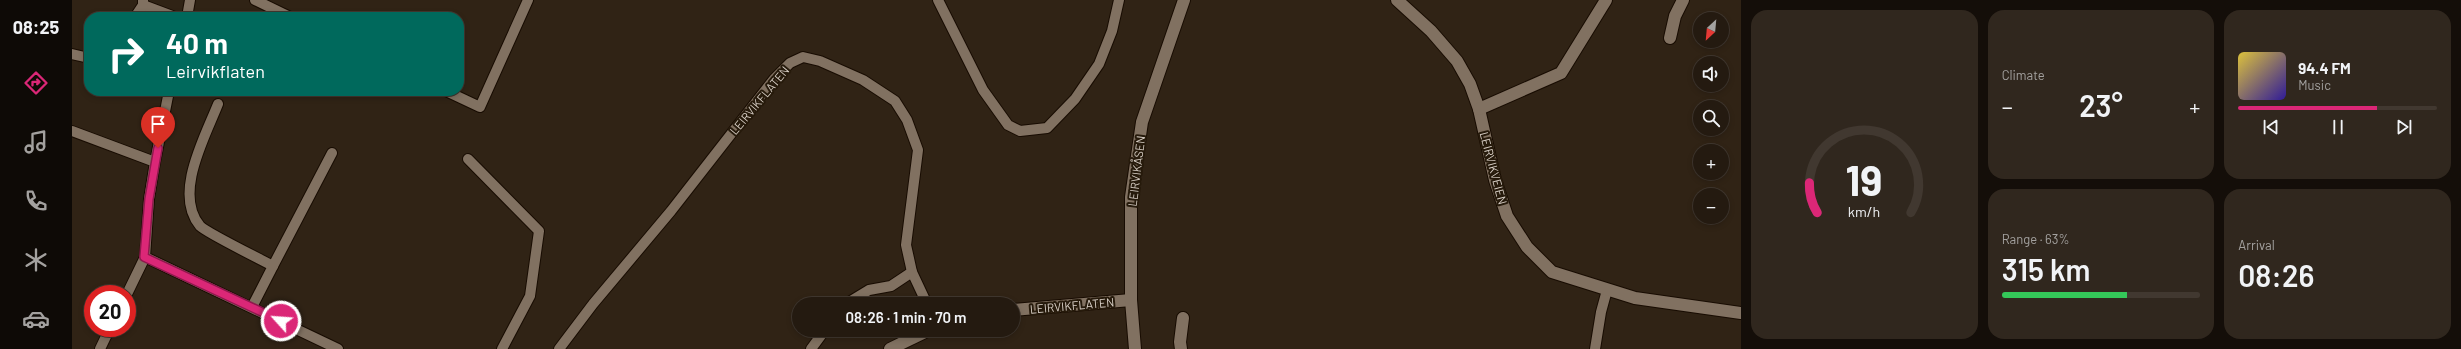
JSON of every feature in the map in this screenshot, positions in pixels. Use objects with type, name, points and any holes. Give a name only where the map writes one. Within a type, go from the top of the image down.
[{"type":"street","name":"LEIRVIKÅSEN","points":[[1135,349],[1131,300],[1131,197],[1142,122],[1184,0]]},
{"type":"street","name":"LEIRVIKVEIEN","points":[[1397,0],[1431,31],[1457,62],[1470,84],[1479,109],[1495,180],[1507,216],[1527,247],[1552,272],[1635,298],[1741,313]]},
{"type":"street","points":[[1479,109],[1561,73],[1606,0]]},
{"type":"street","points":[[1670,38],[1675,16],[1683,0]]},
{"type":"street","name":"LEIRVIKFLATEN","points":[[1020,309],[1131,300]]},
{"type":"street","points":[[1181,349],[1180,342],[1183,318]]},
{"type":"street","points":[[890,349],[915,337]]},
{"type":"lane","points":[[188,12],[190,0]]},
{"type":"lane","points":[[255,0],[280,12]]},
{"type":"lane","points":[[457,96],[480,107],[528,0]]},
{"type":"lane","points":[[938,0],[983,90],[1008,125],[1020,131],[1047,128],[1075,99],[1099,64],[1112,31],[1119,0]]},
{"type":"lane","points":[[138,12],[143,3],[164,12]]},
{"type":"lane","points":[[72,54],[84,57]]},
{"type":"lane","name":"LEIRVIKFLATEN","points":[[559,349],[593,304],[671,212],[774,79],[790,63],[803,57],[820,61],[863,80],[895,101],[907,120],[918,150],[906,245],[912,272],[924,297]]},
{"type":"lane","points":[[130,285],[144,257],[149,199],[168,96]]},
{"type":"lane","points":[[218,104],[194,169],[189,188],[189,202],[200,226],[273,266]]},
{"type":"lane","points":[[72,131],[155,162]]},
{"type":"lane","points":[[252,307],[332,153]]},
{"type":"lane","points":[[468,159],[539,231],[530,296],[502,349]]},
{"type":"lane","points":[[144,257],[338,349]]},
{"type":"lane","points":[[858,297],[869,290],[891,286],[912,272]]},
{"type":"lane","points":[[1595,349],[1600,312],[1607,290]]},
{"type":"lane","points":[[100,349],[106,337]]},
{"type":"lane","points":[[812,349],[820,337]]},
{"type":"route","points":[[158,148],[149,199],[144,257],[281,321]]}]
